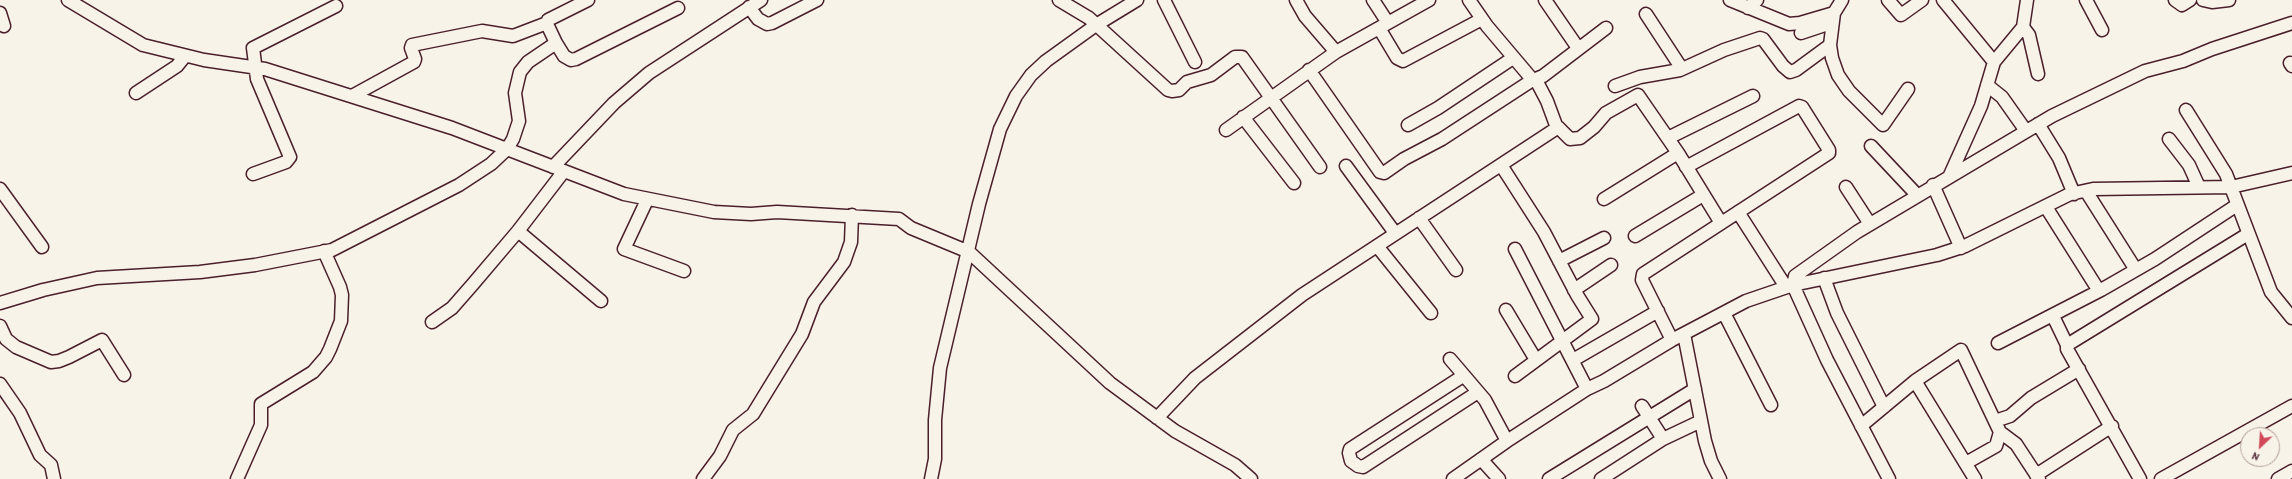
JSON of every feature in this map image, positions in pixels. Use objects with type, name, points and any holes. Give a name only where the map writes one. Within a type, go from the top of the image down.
[{"type":"street","points":[[68,0],[143,45],[185,56],[257,67],[352,96],[452,128],[624,194],[647,200],[714,212],[751,214],[777,212],[852,215],[898,219],[911,228],[969,252],[1110,384],[1175,431],[1235,465],[1251,479]]},
{"type":"street","points":[[352,96],[414,62],[415,59],[411,48],[412,45],[482,31],[513,36],[546,23],[548,20],[588,0]]},
{"type":"street","points":[[432,322],[456,304],[518,231],[558,169],[614,103],[649,73],[707,37],[761,0]]},
{"type":"street","points":[[749,7],[758,19],[767,24],[772,23],[817,0]]},
{"type":"street","points":[[1059,0],[1096,25],[1168,90],[1176,91],[1187,82],[1211,75],[1239,56],[1320,167]]},
{"type":"street","points":[[931,479],[935,459],[935,420],[939,378],[979,204],[1000,129],[1016,96],[1031,75],[1046,61],[1096,25],[1137,0]]},
{"type":"street","points":[[1164,0],[1195,62]]},
{"type":"street","points":[[1296,0],[1305,16],[1336,52]]},
{"type":"street","points":[[1373,0],[1397,58],[1403,61],[1482,19]]},
{"type":"street","points":[[1226,130],[1336,52],[1429,0]]},
{"type":"street","points":[[1469,0],[1513,58],[1534,81],[1558,127],[1570,139],[1580,138],[1594,127],[1606,113],[1637,95],[1678,153],[1721,223]]},
{"type":"street","points":[[1545,0],[1578,48]]},
{"type":"street","points":[[1730,0],[1753,4],[1789,24],[1832,18]]},
{"type":"street","points":[[1842,0],[1832,18],[1830,45],[1832,58],[1838,75],[1849,91],[1880,123],[1885,124],[1908,89]]},
{"type":"street","points":[[1888,0],[1896,12],[1901,15],[1922,0]]},
{"type":"street","points":[[1943,0],[1994,62]]},
{"type":"street","points":[[2086,0],[2102,30]]},
{"type":"street","points":[[2175,0],[2182,5],[2190,0]]},
{"type":"street","points":[[2204,0],[2229,0]]},
{"type":"street","points":[[1950,175],[1982,106],[1994,62],[2023,27],[2026,1]]},
{"type":"street","points":[[252,174],[286,162],[290,157],[257,79],[257,67],[253,52],[255,46],[336,6]]},
{"type":"street","points":[[546,23],[556,44],[564,56],[571,60],[576,59],[678,8]]},
{"type":"street","points":[[0,13],[4,26]]},
{"type":"street","points":[[1646,14],[1682,69]]},
{"type":"street","points":[[1801,33],[1832,18]]},
{"type":"street","points":[[1789,286],[1796,275],[1870,224],[2038,124],[2145,71],[2184,61],[2212,49],[2292,23]]},
{"type":"street","points":[[2023,27],[2029,35],[2038,74]]},
{"type":"street","points":[[1309,70],[1383,174],[1408,157],[1442,139],[1534,81],[1606,28]]},
{"type":"street","points":[[1615,86],[1628,80],[1682,69],[1724,50],[1762,38],[1783,66],[1792,72],[1830,45]]},
{"type":"street","points":[[0,303],[44,290],[97,278],[200,272],[255,265],[332,250],[459,186],[479,173],[507,149],[517,130],[519,121],[515,93],[520,72],[528,62],[556,44]]},
{"type":"street","points":[[136,93],[177,66],[185,56]]},
{"type":"street","points":[[1408,125],[1438,108],[1513,58]]},
{"type":"street","points":[[1987,85],[2002,97],[2026,131]]},
{"type":"street","points":[[1668,138],[1753,96]]},
{"type":"street","points":[[1672,340],[1642,280],[1643,274],[1829,153],[1830,150],[1801,106],[1686,167]]},
{"type":"street","points":[[2186,110],[2222,167],[2271,292],[2292,318]]},
{"type":"street","points":[[1243,117],[1294,183]]},
{"type":"street","points":[[2038,124],[2059,158],[2074,194]]},
{"type":"street","points":[[1157,418],[1206,369],[1302,295],[1558,127]]},
{"type":"street","points":[[2169,139],[2189,165],[2199,187]]},
{"type":"street","points":[[1871,146],[1917,195]]},
{"type":"street","points":[[1604,199],[1678,153]]},
{"type":"street","points":[[1501,165],[1544,232],[1574,290],[1592,319],[1515,376]]},
{"type":"street","points":[[1346,166],[1395,233]]},
{"type":"street","points":[[1453,479],[1481,458],[1587,389],[1604,381],[1672,340],[1746,301],[1789,286],[1937,255],[1961,248],[2074,194],[2086,191],[2199,187],[2231,188],[2292,173]]},
{"type":"street","points":[[1934,185],[1961,248]]},
{"type":"street","points":[[1846,186],[1870,224]]},
{"type":"street","points":[[0,189],[42,247]]},
{"type":"street","points":[[2086,191],[2136,270]]},
{"type":"street","points":[[1635,236],[1703,195]]},
{"type":"street","points":[[647,200],[624,249],[684,271]]},
{"type":"street","points":[[1998,343],[2053,316],[2136,270],[2237,205]]},
{"type":"street","points":[[2046,207],[2099,291]]},
{"type":"street","points":[[1738,212],[1789,286],[1889,479]]},
{"type":"street","points":[[703,479],[720,456],[733,430],[753,414],[802,334],[814,302],[844,262],[851,242],[852,215]]},
{"type":"street","points":[[1419,218],[1456,270]]},
{"type":"street","points":[[518,231],[601,301]]},
{"type":"street","points":[[2067,345],[2248,234]]},
{"type":"street","points":[[1559,261],[1604,238]]},
{"type":"street","points":[[1377,246],[1431,313]]},
{"type":"street","points":[[1515,249],[1550,320],[1563,341],[1587,389]]},
{"type":"street","points":[[237,479],[261,425],[261,404],[314,372],[326,357],[330,349],[340,320],[342,295],[324,251]]},
{"type":"street","points":[[1574,290],[1611,265]]},
{"type":"street","points":[[1824,278],[1836,313],[1884,407]]},
{"type":"street","points":[[1506,310],[1536,360]]},
{"type":"street","points":[[1573,360],[1658,311]]},
{"type":"street","points":[[1724,313],[1771,405]]},
{"type":"street","points":[[2053,316],[2067,345],[2067,349],[2112,426],[2140,479]]},
{"type":"street","points":[[0,326],[6,339],[16,347],[51,362],[64,359],[102,340],[124,375]]},
{"type":"street","points":[[1684,334],[1701,421],[1711,461],[1718,478]]},
{"type":"street","points":[[1861,426],[1915,380],[1961,350],[1998,426],[2016,444],[2038,477],[2112,426]]},
{"type":"street","points":[[1450,359],[1490,408],[1507,441]]},
{"type":"street","points":[[1966,463],[1996,446],[1998,426],[2031,398],[2079,369]]},
{"type":"street","points":[[1463,376],[1350,449],[1348,453],[1351,461],[1358,466],[1363,467],[1478,392]]},
{"type":"street","points":[[1915,380],[1975,479]]},
{"type":"street","points":[[0,384],[20,413],[40,455],[51,466],[54,479]]},
{"type":"street","points":[[1545,477],[1695,389]]},
{"type":"street","points":[[1642,406],[1663,440]]},
{"type":"street","points":[[2162,479],[2292,406]]},
{"type":"street","points":[[1601,479],[1663,440],[1701,421]]},
{"type":"street","points":[[1481,458],[1499,479]]},
{"type":"street","points":[[2278,479],[2292,471]]}]
